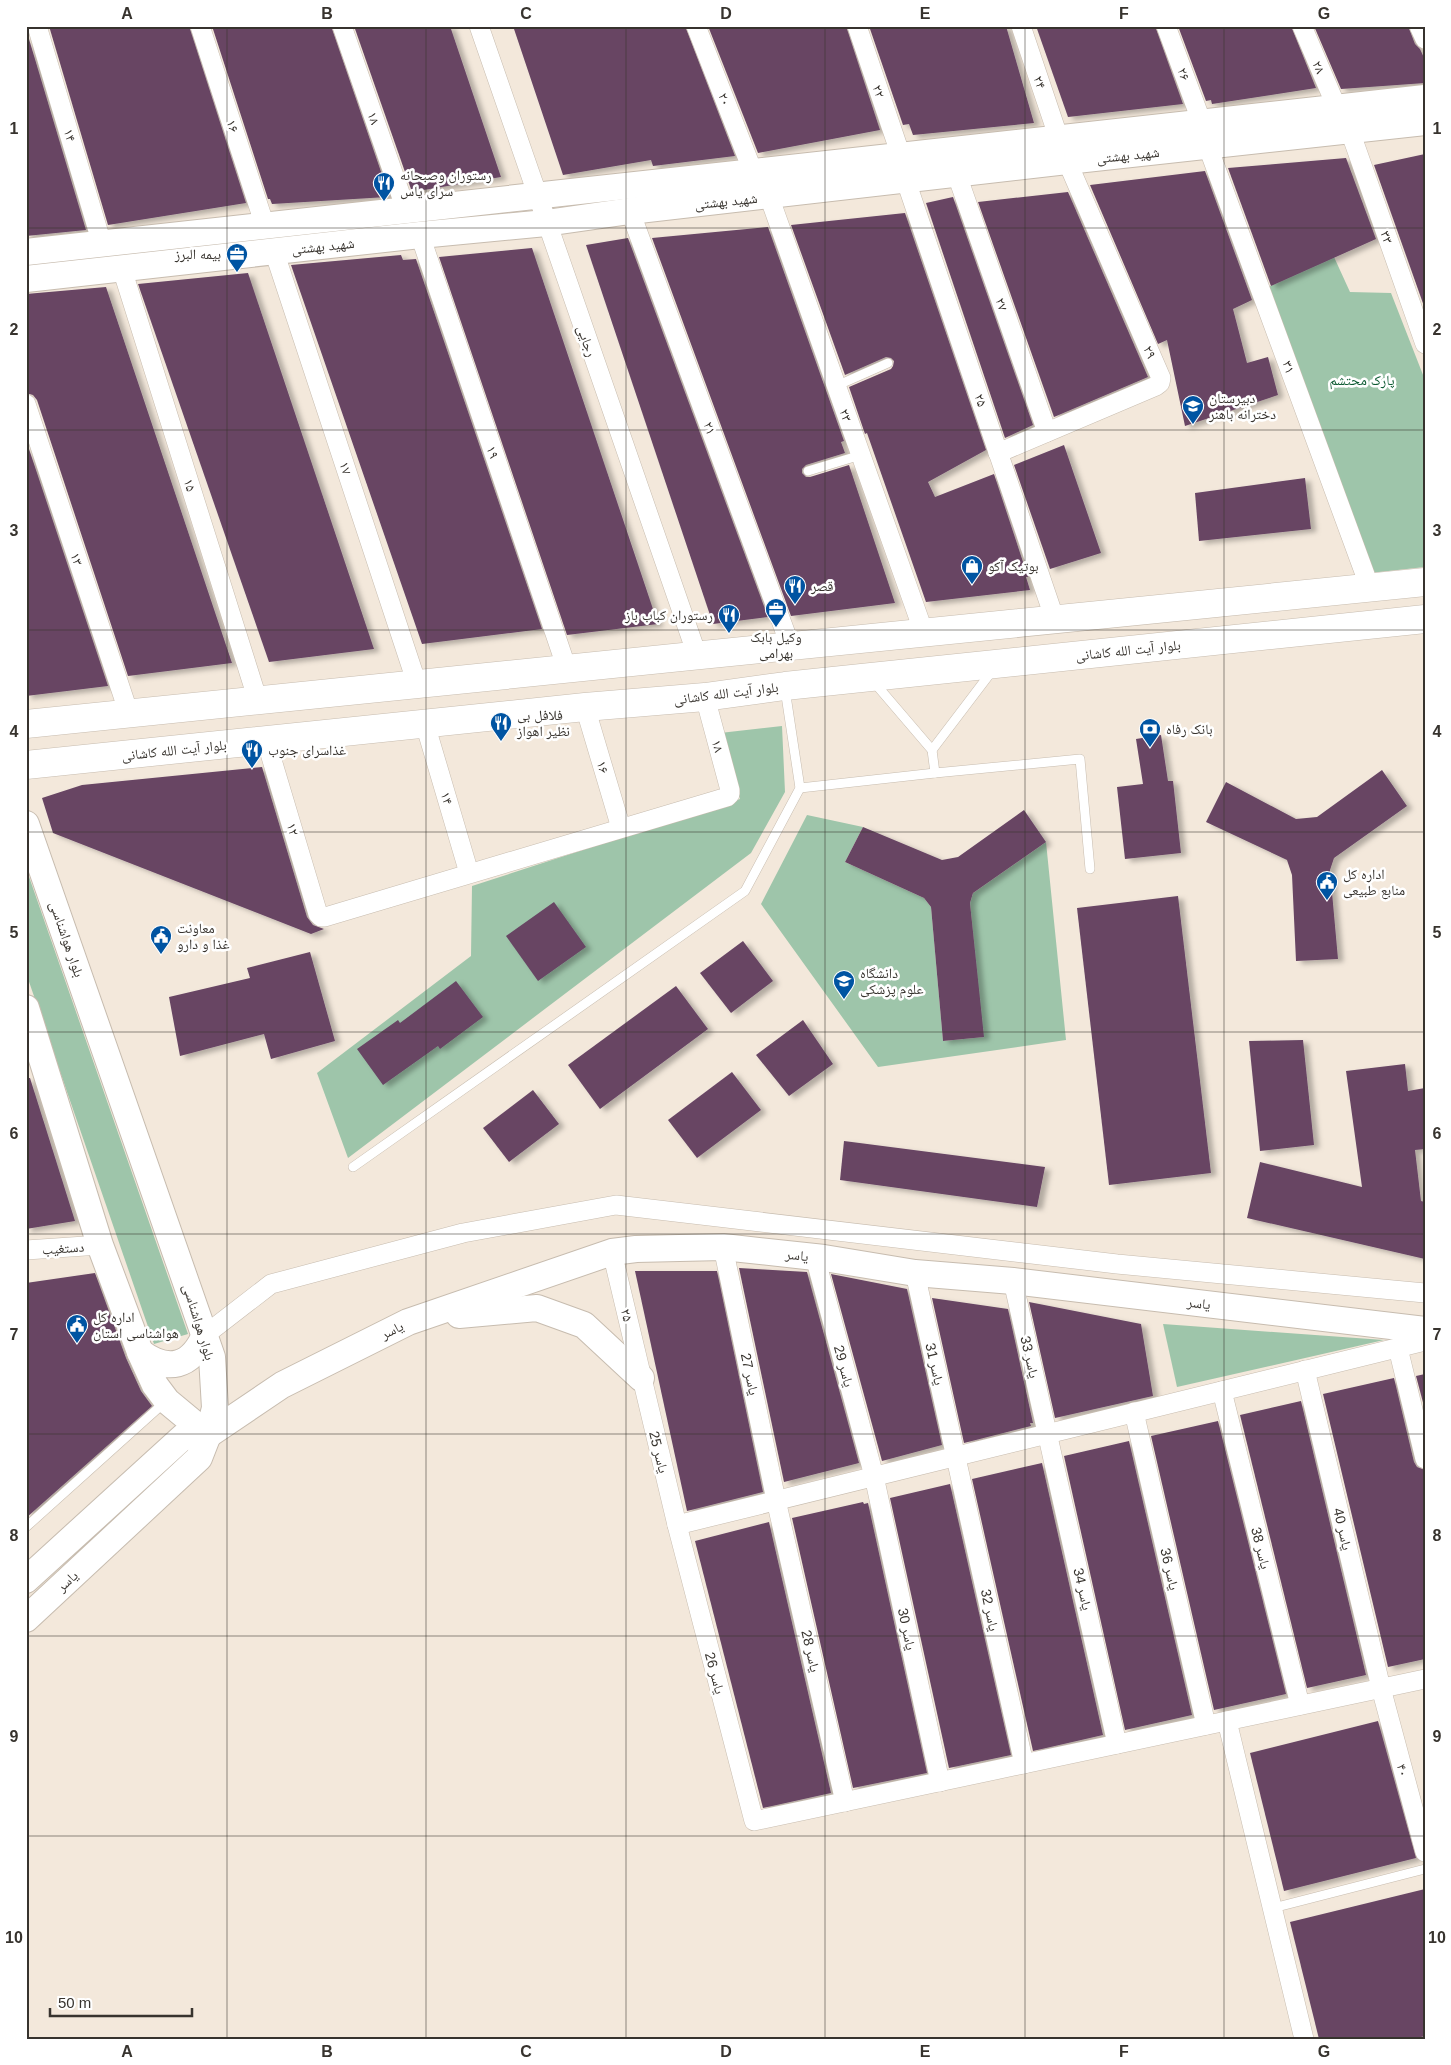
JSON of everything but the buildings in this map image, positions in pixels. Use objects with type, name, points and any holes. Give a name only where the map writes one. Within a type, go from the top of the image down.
[{"type":"main road","name":"شهید بهشتی","points":[[1205,135],[1337,108],[1425,98]]},
{"type":"main road","name":"شهید بهشتی","points":[[26,252],[753,172],[904,168],[1205,135],[1350,131],[1425,122]]},
{"type":"main road","name":"شهید بهشتی","points":[[26,279],[420,235],[546,223],[769,196],[904,168],[957,175],[1063,150]]},
{"type":"main road","points":[[26,724],[1425,582]]},
{"type":"main road","name":"بلوار آیت الله کاشانی","points":[[28,768],[266,740],[585,707],[705,697],[784,686],[1425,619]]},
{"type":"main road","name":"بلوار هواشناسی","points":[[26,824],[212,1358],[215,1408],[208,1435]]},
{"type":"main road","points":[[26,1008],[100,1245],[140,1352],[155,1385],[172,1407],[208,1435]]},
{"type":"main road","name":"یاسر","points":[[26,1580],[184,1436],[208,1435],[282,1385],[408,1322],[612,1252],[636,1249],[723,1247],[815,1257],[915,1273],[1013,1281],[1425,1330]]},
{"type":"main road","points":[[408,1322],[537,1308],[584,1325],[641,1378]]},
{"type":"main road","points":[[140,1352],[153,1362],[165,1366],[184,1361],[199,1349],[205,1335]]},
{"type":"main road","name":"یاسر","points":[[26,1619],[199,1458],[208,1435]]},
{"type":"street","name":"۱۴","points":[[37,26],[102,244]]},
{"type":"street","name":"۱۶","points":[[200,26],[265,226]]},
{"type":"street","name":"۱۸","points":[[342,26],[406,210]]},
{"type":"street","name":"رجایی","points":[[479,26],[697,655]]},
{"type":"street","name":"۲۰","points":[[696,26],[753,172]]},
{"type":"street","name":"۲۲","points":[[857,26],[904,168]]},
{"type":"street","name":"۲۴","points":[[1021,26],[1063,150]]},
{"type":"street","name":"۲۶","points":[[1166,26],[1205,135]]},
{"type":"street","name":"۲۸","points":[[1302,26],[1337,108]]},
{"type":"street","points":[[1419,26],[1425,39]]},
{"type":"street","name":"۳۳","points":[[1350,131],[1425,344]]},
{"type":"street","name":"۳۱","points":[[1205,135],[1370,588]]},
{"type":"street","name":"۲۹","points":[[998,453],[1160,383],[1161,378],[1063,150]]},
{"type":"street","name":"۲۵","points":[[904,168],[1055,620]]},
{"type":"street","name":"۲۷","points":[[957,175],[1047,432]]},
{"type":"street","name":"۲۳","points":[[769,196],[924,633]]},
{"type":"street","name":"۲۱","points":[[630,212],[790,645]]},
{"type":"street","name":"۱۹","points":[[420,235],[567,669]]},
{"type":"street","name":"۱۷","points":[[274,252],[417,684]]},
{"type":"street","name":"۱۵","points":[[122,268],[258,701]]},
{"type":"street","name":"۱۳","points":[[26,404],[129,714]]},
{"type":"street","name":"۱۸","points":[[621,828],[730,794],[705,697]]},
{"type":"street","name":"۱۶","points":[[585,707],[621,828]]},
{"type":"street","name":"۱۴","points":[[425,724],[470,873]]},
{"type":"street","name":"۱۲","points":[[266,740],[321,917],[470,873]]},
{"type":"street","points":[[470,873],[621,828]]},
{"type":"street","points":[[205,1335],[271,1284],[463,1233],[616,1205],[1117,1264],[1425,1293]]},
{"type":"street","name":"دستغیب","points":[[26,1250],[100,1245]]},
{"type":"street","name":"یاسر 27","points":[[723,1247],[776,1500]]},
{"type":"street","name":"۲۵","points":[[612,1252],[641,1378]]},
{"type":"street","name":"یاسر 29","points":[[815,1257],[874,1476]]},
{"type":"street","name":"یاسر 31","points":[[915,1273],[956,1456]]},
{"type":"street","name":"یاسر 33","points":[[1013,1281],[1048,1434]]},
{"type":"street","points":[[677,1525],[1425,1341]]},
{"type":"street","points":[[1398,1348],[1425,1459]]},
{"type":"street","name":"یاسر 40","points":[[1305,1370],[1381,1688]]},
{"type":"street","name":"یاسر 25","points":[[641,1378],[677,1525]]},
{"type":"street","name":"یاسر 38","points":[[1222,1391],[1300,1705]]},
{"type":"street","name":"یاسر 36","points":[[1134,1412],[1206,1726]]},
{"type":"street","name":"یاسر 34","points":[[1048,1434],[1117,1744]]},
{"type":"street","name":"یاسر 32","points":[[956,1456],[1024,1764]]},
{"type":"street","name":"یاسر 30","points":[[874,1476],[940,1782]]},
{"type":"street","name":"یاسر 28","points":[[776,1500],[846,1802]]},
{"type":"street","name":"یاسر 26","points":[[677,1525],[754,1821],[846,1802]]},
{"type":"street","points":[[846,1802],[1425,1679]]},
{"type":"street","name":"۴۰","points":[[1381,1688],[1425,1852]]},
{"type":"street","points":[[1227,1721],[1304,2039]]},
{"type":"lane","points":[[836,386],[888,363]]},
{"type":"lane","points":[[808,471],[861,455]]},
{"type":"lane","points":[[932,750],[998,664]]},
{"type":"lane","points":[[869,677],[932,750],[935,773]]},
{"type":"lane","points":[[353,1167],[745,891],[800,788],[784,686]]},
{"type":"lane","points":[[800,788],[1080,759],[1090,869]]},
{"type":"lane","points":[[26,1527],[167,1400]]},
{"type":"lane","points":[[1273,1908],[1425,1869]]},
{"type":"green space","name":"پارک محتشم","points":[[1334,257],[1350,292],[1391,293],[1425,380],[1425,567],[1370,573],[1266,288]]},
{"type":"green space","points":[[782,726],[785,792],[751,853],[348,1158],[317,1073],[471,956],[472,886],[740,799],[720,733]]},
{"type":"green space","points":[[807,815],[863,827],[845,862],[924,898],[931,907],[943,1041],[983,1037],[970,903],[973,893],[1046,842],[1066,1040],[878,1067],[761,904]]},
{"type":"green space","points":[[26,868],[188,1334],[154,1344],[26,973]]},
{"type":"green space","points":[[1163,1324],[1384,1340],[1177,1387]]},
{"type":"place","name":"رستوران وصبحانه سرای یاس","points":[[384,202]]},
{"type":"place","name":"بیمه البرز","points":[[237,273]]},
{"type":"place","name":"دبیرستان دخترانه باهنر","points":[[1193,425]]},
{"type":"place","name":"بوتیک آکو","points":[[972,585]]},
{"type":"place","name":"قصر","points":[[795,605]]},
{"type":"place","name":"وکیل بابک بهرامی","points":[[776,628]]},
{"type":"place","name":"رستوران کباب باز","points":[[729,634]]},
{"type":"place","name":"فلافل بی نظیر اهواز","points":[[501,742]]},
{"type":"place","name":"بانک رفاه","points":[[1150,748]]},
{"type":"place","name":"غذاسرای جنوب","points":[[252,769]]},
{"type":"place","name":"اداره کل منابع طبیعی","points":[[1327,901]]},
{"type":"place","name":"معاونت غذا و دارو","points":[[161,955]]},
{"type":"place","name":"دانشگاه علوم پزشکی","points":[[844,1000]]},
{"type":"place","name":"اداره کل هواشناسی استان","points":[[77,1344]]}]
